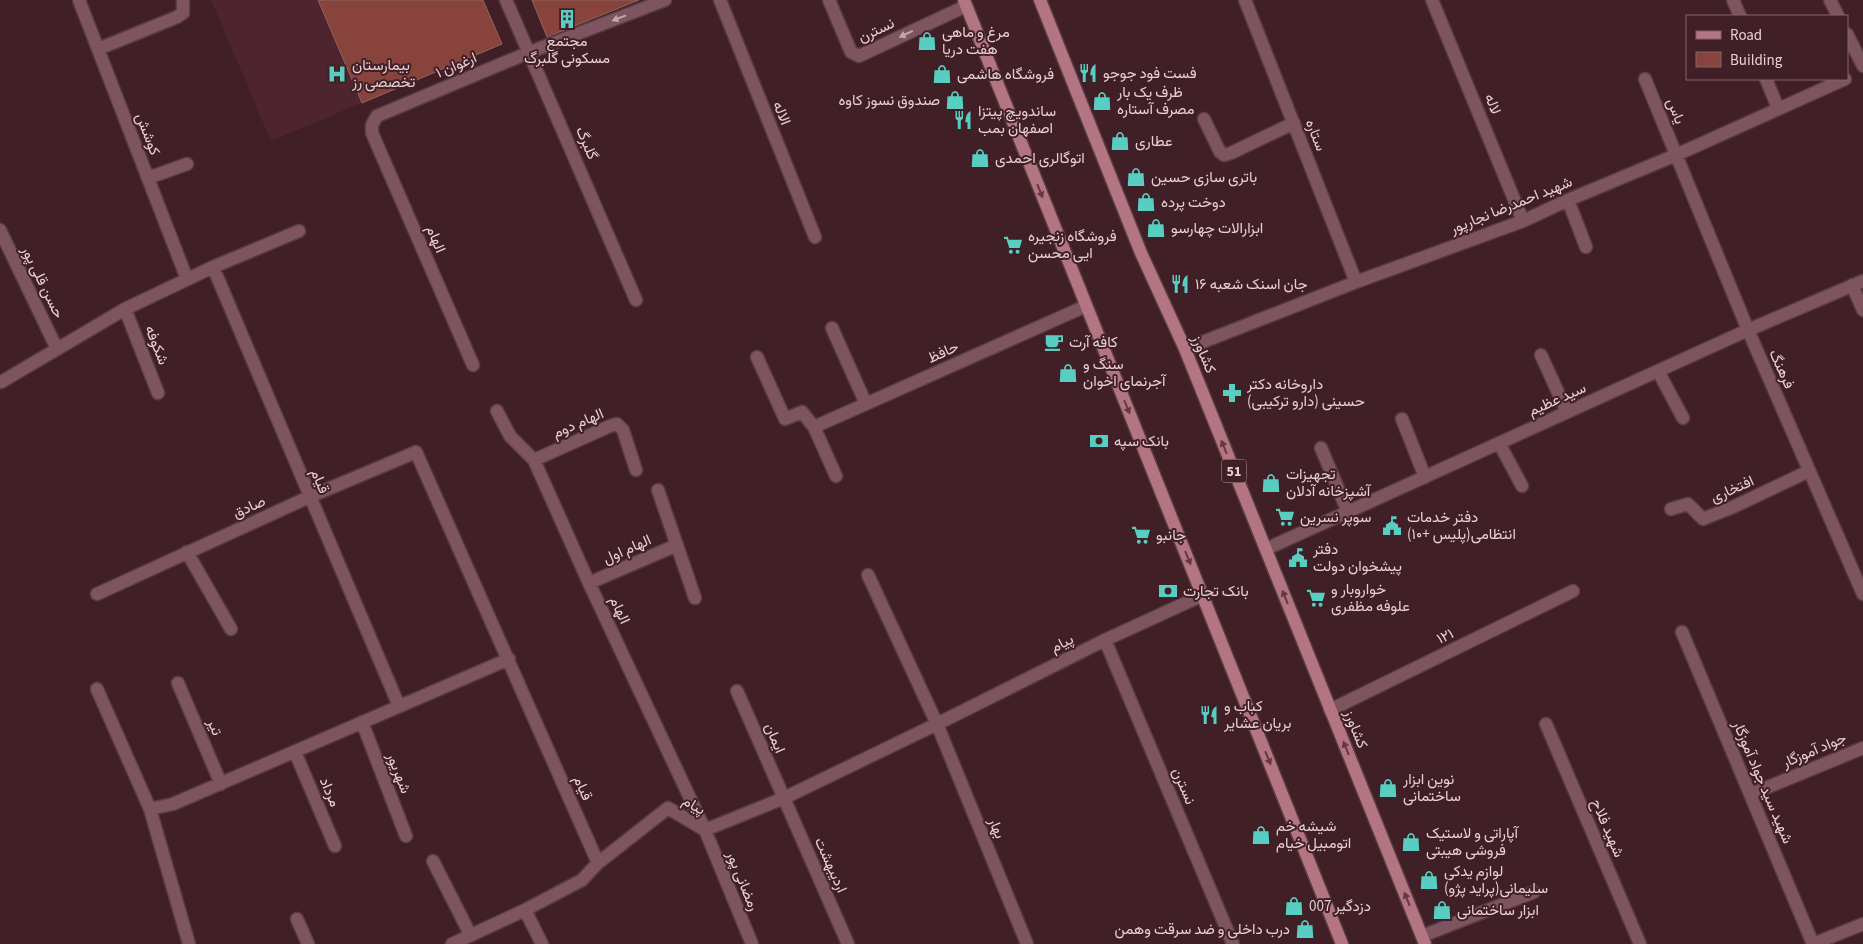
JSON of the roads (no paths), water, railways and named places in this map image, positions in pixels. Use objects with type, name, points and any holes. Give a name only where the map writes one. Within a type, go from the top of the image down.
[{"type":"main road","name":"کشاورز","points":[[1040,0],[1141,254],[1185,349],[1424,940]]},
{"type":"main road","points":[[965,3],[1342,944]]},
{"type":"street","name":"کوشش","points":[[79,0],[188,279]]},
{"type":"street","points":[[98,49],[177,18],[183,13],[183,0]]},
{"type":"street","name":"گلبرگ","points":[[506,0],[636,300]]},
{"type":"street","points":[[530,52],[665,0]]},
{"type":"street","name":"الاله","points":[[720,0],[815,238]]},
{"type":"street","name":"نسترن","points":[[829,0],[851,52],[859,56],[965,3]]},
{"type":"street","name":"ستاره","points":[[1245,0],[1356,282]]},
{"type":"street","name":"لاله","points":[[1432,0],[1523,221]]},
{"type":"street","points":[[1733,0],[1740,15]]},
{"type":"street","points":[[1830,0],[1838,15]]},
{"type":"street","points":[[1848,36],[1863,66]]},
{"type":"street","name":"ارغوان ۱","points":[[372,124],[377,116],[530,52]]},
{"type":"street","name":"شهید احمدرضا نجارپور","points":[[1848,77],[1863,71]]},
{"type":"street","name":"یاس","points":[[1646,79],[1676,155]]},
{"type":"street","points":[[1766,80],[1778,108]]},
{"type":"street","name":"شهید احمدرضا نجارپور","points":[[1185,349],[1356,282],[1523,221],[1676,155],[1841,80]]},
{"type":"street","points":[[1204,119],[1220,152],[1224,155],[1232,153],[1294,123]]},
{"type":"street","name":"الهام","points":[[372,124],[372,133],[473,365]]},
{"type":"street","name":"فرهنگ","points":[[1676,155],[1748,330],[1863,594]]},
{"type":"street","points":[[148,178],[187,164]]},
{"type":"street","points":[[1568,200],[1586,247]]},
{"type":"street","name":"حسن قلی پور","points":[[0,230],[57,349]]},
{"type":"street","points":[[1,382],[125,309],[214,267],[299,232]]},
{"type":"street","name":"قیام","points":[[214,267],[309,497],[399,706]]},
{"type":"street","points":[[1858,283],[1863,310]]},
{"type":"street","name":"سید عظیم","points":[[1266,549],[1748,330],[1858,283]]},
{"type":"street","name":"حافظ","points":[[814,427],[1086,306]]},
{"type":"street","name":"شکوفه","points":[[125,309],[158,394]]},
{"type":"street","points":[[832,328],[866,404]]},
{"type":"street","points":[[1542,355],[1567,412]]},
{"type":"street","points":[[757,357],[785,419],[802,412],[814,427],[836,476]]},
{"type":"street","points":[[1658,371],[1683,418]]},
{"type":"street","name":"الهام","points":[[497,410],[510,436],[534,460],[589,583],[705,830]]},
{"type":"street","points":[[1402,418],[1425,477]]},
{"type":"street","name":"الهام دوم","points":[[534,460],[617,424],[623,430],[636,470]]},
{"type":"street","points":[[1499,443],[1522,486]]},
{"type":"street","points":[[1321,448],[1348,512]]},
{"type":"street","name":"قیام","points":[[416,452],[598,863]]},
{"type":"street","name":"صادق","points":[[97,594],[309,497],[416,452]]},
{"type":"street","name":"افتخاری","points":[[1671,509],[1688,504],[1704,519],[1809,471]]},
{"type":"street","points":[[658,490],[695,598]]},
{"type":"street","name":"الهام اول","points":[[589,583],[677,545]]},
{"type":"street","points":[[187,552],[231,629]]},
{"type":"street","points":[[868,574],[937,724]]},
{"type":"street","name":"۱۲۱","points":[[1330,710],[1573,591]]},
{"type":"street","name":"پیام","points":[[452,944],[525,910],[582,880],[598,863],[668,808],[705,830],[784,798],[1105,640],[1203,595]]},
{"type":"street","name":"شهید سید جواد آموزگار","points":[[1682,632],[1813,944]]},
{"type":"street","name":"نسترن","points":[[1105,640],[1233,944]]},
{"type":"street","points":[[150,809],[173,804],[221,784],[509,659]]},
{"type":"street","name":"تیر","points":[[178,683],[221,784]]},
{"type":"street","points":[[97,689],[150,809],[189,944]]},
{"type":"street","name":"ایمان","points":[[737,691],[784,798]]},
{"type":"street","name":"شهریور","points":[[362,722],[406,836]]},
{"type":"street","name":"بهار","points":[[937,724],[1027,944]]},
{"type":"street","name":"شهید فلاح","points":[[1546,724],[1640,944]]},
{"type":"street","name":"جواد آموزگار","points":[[1751,794],[1863,748]]},
{"type":"street","name":"مرداد","points":[[295,752],[335,846]]},
{"type":"street","name":"اردیبهشت","points":[[784,798],[848,944]]},
{"type":"street","name":"رمضانی پور","points":[[705,830],[752,944]]},
{"type":"street","points":[[433,861],[470,934]]},
{"type":"street","points":[[1424,940],[1534,892]]},
{"type":"street","points":[[525,910],[542,944]]},
{"type":"street","points":[[297,919],[308,944]]},
{"type":"street","points":[[1813,944],[1863,924]]},
{"type":"place","name":"مجتمع مسکونی گلبرگ","points":[[567,19]]},
{"type":"place","name":"مرغ و ماهی هفت دریا","points":[[927,41]]},
{"type":"place","name":"فست فود جوجو","points":[[1088,73]]},
{"type":"place","name":"بیمارستان تخصصی رز","points":[[337,74]]},
{"type":"place","name":"فروشگاه هاشمی","points":[[942,74]]},
{"type":"place","name":"صندوق نسوز کاوه","points":[[955,100]]},
{"type":"place","name":"ظرف یک بار مصرف آستاره","points":[[1102,101]]},
{"type":"place","name":"ساندویچ پیتزا اصفهان بمب","points":[[963,120]]},
{"type":"place","name":"عطاری","points":[[1120,141]]},
{"type":"place","name":"اتوگالری احمدی","points":[[980,158]]},
{"type":"place","name":"باتری سازی حسین","points":[[1136,177]]},
{"type":"place","name":"دوخت پرده","points":[[1146,202]]},
{"type":"place","name":"ابزارالات چهارسو","points":[[1156,228]]},
{"type":"place","name":"فروشگاه زنجیره ایی محسن","points":[[1013,245]]},
{"type":"place","name":"جان اسنک شعبه ۱۶","points":[[1180,284]]},
{"type":"place","name":"کافه آرت","points":[[1054,342]]},
{"type":"place","name":"سنگ و آجرنمای اخوان","points":[[1068,373]]},
{"type":"place","name":"داروخانه دکتر حسینی (دارو ترکیبی)","points":[[1232,393]]},
{"type":"place","name":"بانک سپه","points":[[1099,441]]},
{"type":"place","name":"تجهیزات آشپزخانه آدلان","points":[[1271,483]]},
{"type":"place","name":"سوپر نسرین","points":[[1285,517]]},
{"type":"place","name":"دفتر خدمات انتظامی(پلیس +۱۰)","points":[[1392,526]]},
{"type":"place","name":"جانبو","points":[[1141,535]]},
{"type":"place","name":"دفتر پیشخوان دولت","points":[[1298,558]]},
{"type":"place","name":"بانک تجارت","points":[[1168,591]]},
{"type":"place","name":"خواروبار و علوفه مظفری","points":[[1316,598]]},
{"type":"place","name":"کباب و بریان عشایر","points":[[1209,715]]},
{"type":"place","name":"نوین ابزار ساختمانی","points":[[1388,788]]},
{"type":"place","name":"شیشه خم اتومبیل خیام","points":[[1261,835]]},
{"type":"place","name":"آپاراتی و لاستیک فروشی هیبتی","points":[[1411,842]]},
{"type":"place","name":"لوازم یدکی سلیمانی(پراید پژو)","points":[[1429,880]]},
{"type":"place","name":"دزدگیر 007","points":[[1294,906]]},
{"type":"place","name":"ابزار ساختمانی","points":[[1442,910]]},
{"type":"place","name":"درب داخلی و ضد سرقت وهمن","points":[[1305,929]]}]
